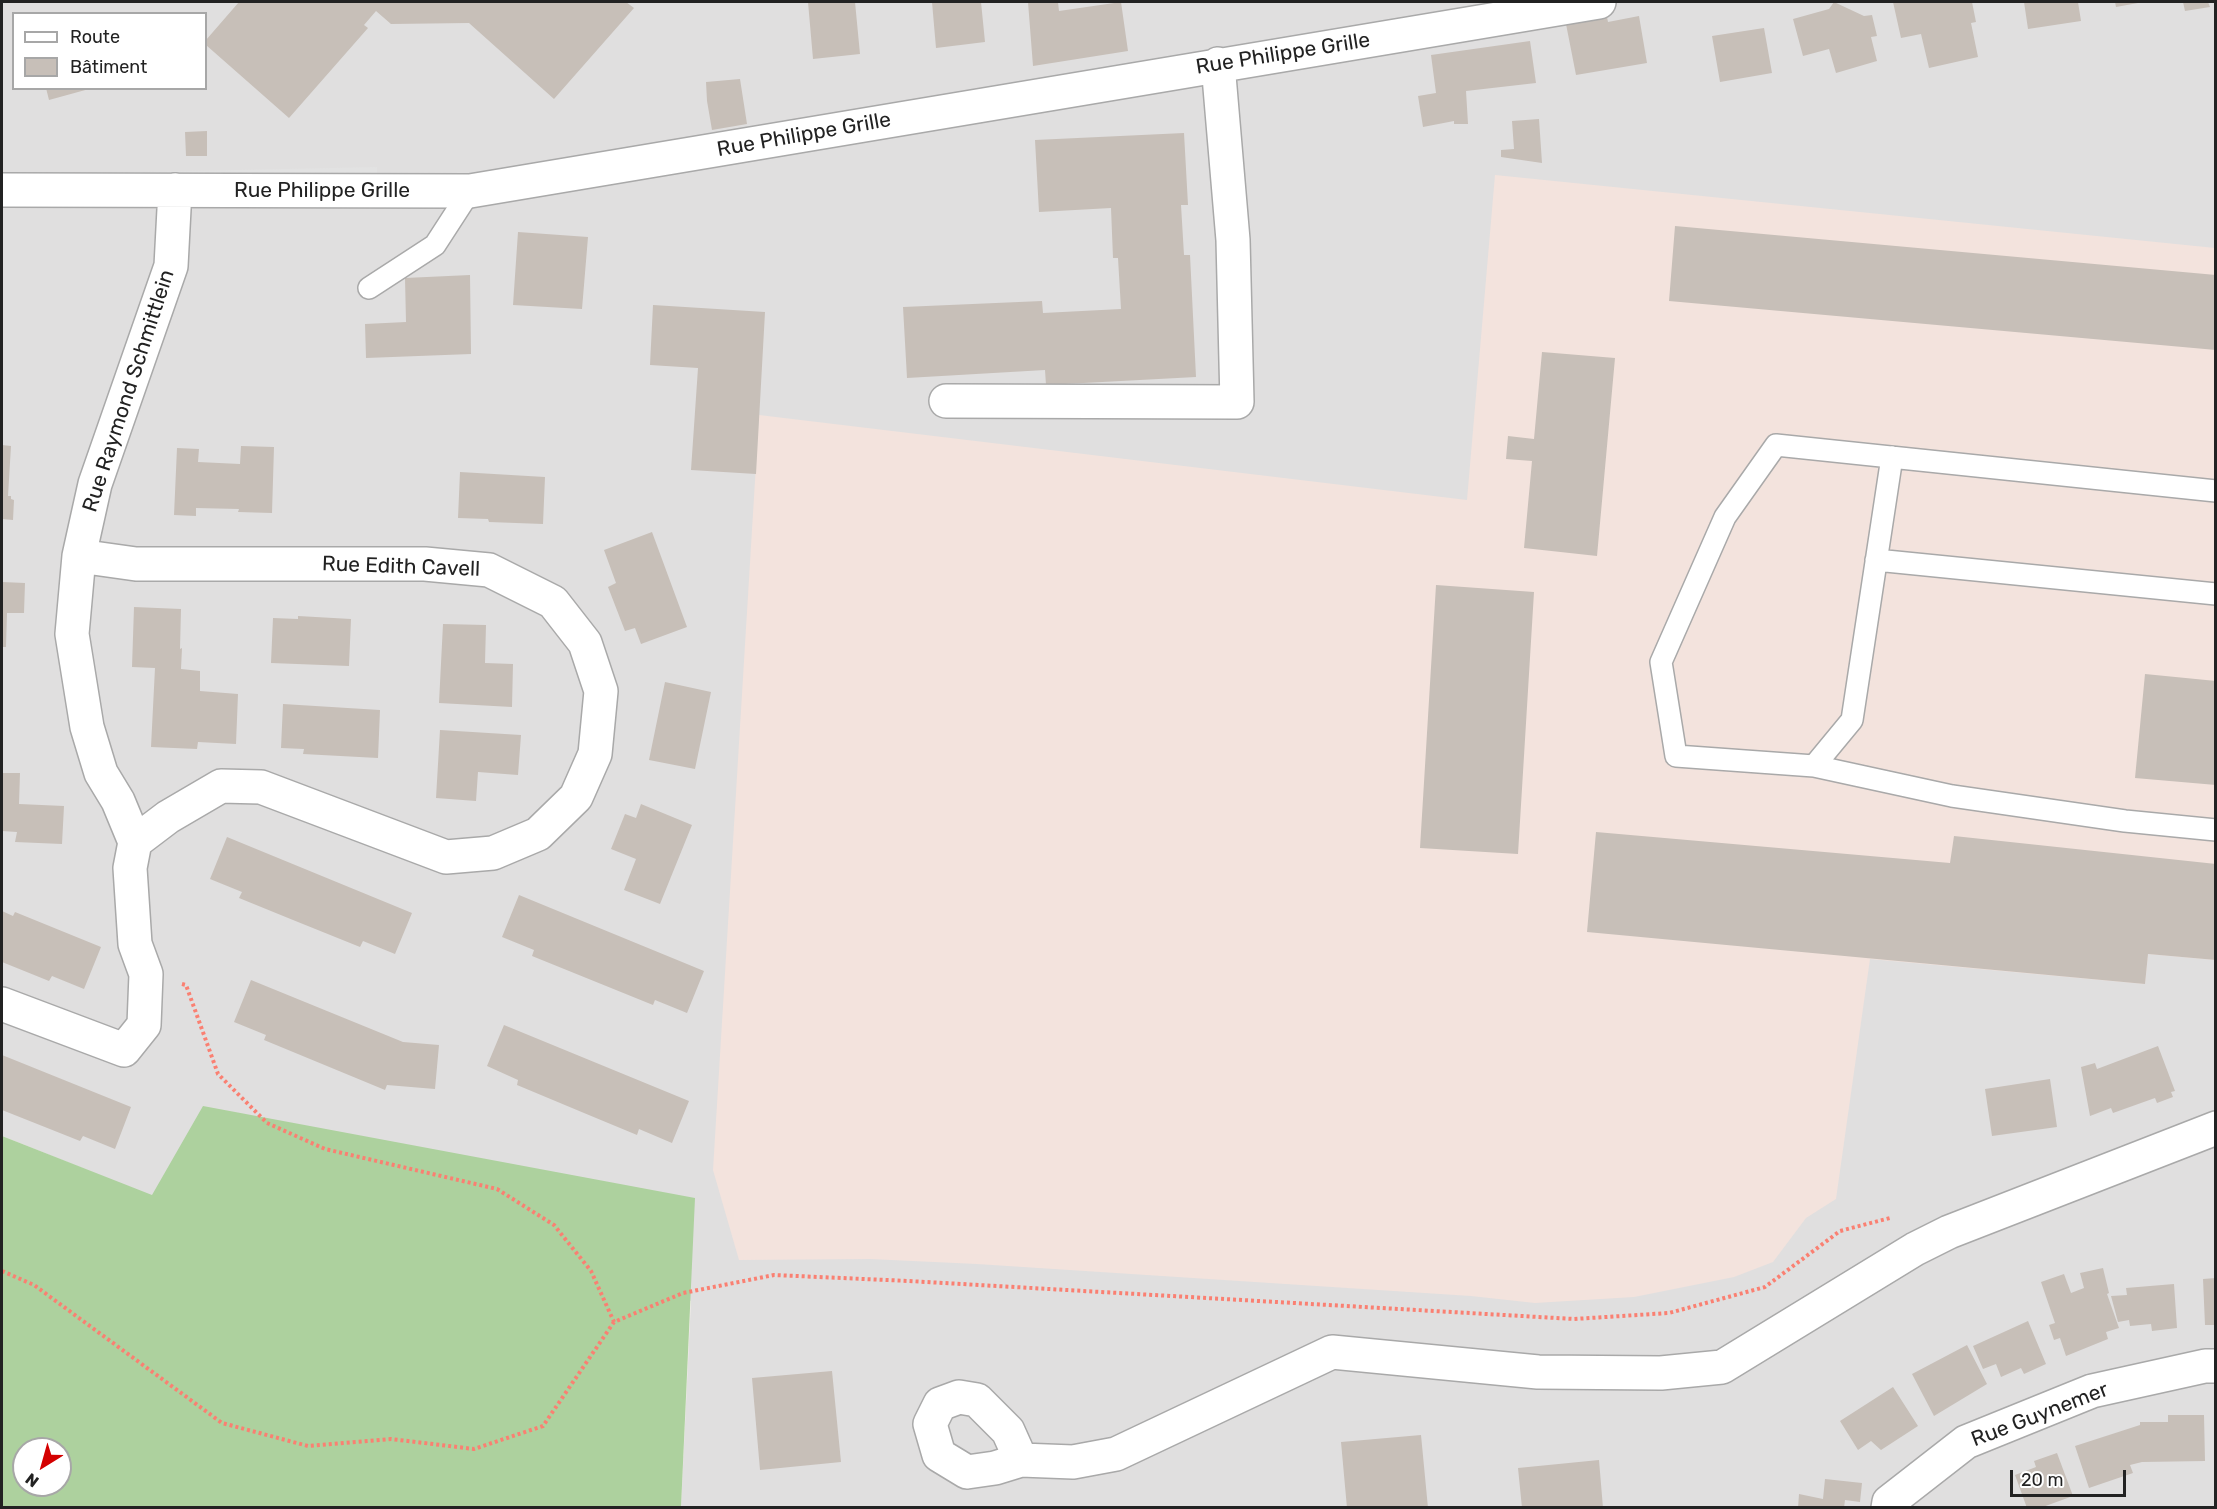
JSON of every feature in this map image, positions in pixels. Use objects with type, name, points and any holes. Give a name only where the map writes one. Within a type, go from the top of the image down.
[{"type":"street","name":"Rue Philippe Grille","points":[[2,190],[470,191],[1599,2]]},
{"type":"street","points":[[946,401],[1237,402],[1233,240],[1218,64]]},
{"type":"street","name":"Rue Raymond Schmittlein","points":[[135,842],[118,801],[101,773],[87,728],[72,634],[79,556],[95,484],[171,266],[175,190]]},
{"type":"street","name":"Rue Edith Cavell","points":[[79,556],[135,564],[425,564],[489,570],[553,602],[585,643],[601,691],[595,754],[576,798],[538,834],[493,853],[446,857],[261,787],[221,786],[168,817],[135,842]]},
{"type":"street","points":[[2,1004],[124,1050],[144,1025],[146,974],[135,944],[130,868],[135,842]]},
{"type":"street","points":[[1021,1460],[1073,1462],[1116,1454],[1332,1352],[1538,1372],[1661,1373],[1722,1367],[1915,1249],[1949,1232],[2216,1128]]},
{"type":"street","name":"Rue Guynemer","points":[[1888,1508],[1889,1502],[1966,1442],[2092,1391],[2205,1366],[2216,1366]]},
{"type":"lane","points":[[369,288],[435,245],[470,191]]},
{"type":"lane","points":[[2216,491],[1776,445],[1725,517],[1661,662],[1676,756],[1814,766],[1952,796],[2125,821],[2216,830]]},
{"type":"lane","points":[[1814,766],[1852,720],[1892,458]]},
{"type":"lane","points":[[1876,560],[2216,594]]},
{"type":"path","points":[[146,974],[186,985],[218,1074],[267,1123],[325,1149],[497,1189],[554,1224],[591,1271],[614,1322]]},
{"type":"path","points":[[2,1271],[34,1286],[222,1423],[308,1446],[391,1439],[474,1449],[543,1426],[614,1322],[683,1293],[774,1275],[1574,1319],[1669,1313],[1765,1287],[1840,1231],[1898,1217]]},
{"type":"shaded area","points":[[2,2],[2215,2],[2215,1507],[681,1507],[691,1301],[152,1196],[2,1136]]},
{"type":"shaded area","points":[[377,167],[377,178],[2,175]]},
{"type":"shaded area","points":[[1495,175],[2215,248],[2215,960],[2148,954],[2145,984],[1870,959],[1836,1199],[1806,1218],[1773,1262],[1734,1277],[1634,1297],[1535,1303],[1471,1296],[977,1264],[870,1259],[739,1260],[713,1170],[759,415],[1467,500]]},
{"type":"green space","points":[[203,1106],[695,1198],[681,1507],[2,1507],[2,1136],[152,1195]]},
{"type":"building","points":[[239,2],[626,2],[634,8],[554,99],[469,23],[391,24],[376,11],[364,25],[368,28],[289,118],[207,46],[207,39]]},
{"type":"building","points":[[808,2],[855,2],[860,54],[813,59]]},
{"type":"building","points":[[932,2],[981,2],[985,42],[936,48]]},
{"type":"building","points":[[1028,2],[1058,2],[1059,11],[1121,2],[1128,51],[1033,66]]},
{"type":"building","points":[[1834,2],[1864,16],[1872,15],[1877,36],[1871,37],[1877,61],[1836,73],[1829,49],[1803,56],[1793,19],[1829,9]]},
{"type":"building","points":[[1893,2],[1972,2],[1976,22],[1971,23],[1978,57],[1929,68],[1921,34],[1901,38]]},
{"type":"building","points":[[2024,2],[2078,2],[2081,21],[2028,29]]},
{"type":"building","points":[[2115,2],[2138,2],[2138,3],[2116,7]]},
{"type":"building","points":[[2183,2],[2208,2],[2210,7],[2185,11]]},
{"type":"building","points":[[1639,16],[1647,63],[1576,75],[1566,24],[1607,17],[1608,22]]},
{"type":"building","points":[[1764,28],[1772,73],[1720,82],[1712,36]]},
{"type":"building","points":[[1530,41],[1536,83],[1466,91],[1468,124],[1454,124],[1454,121],[1423,127],[1418,96],[1436,93],[1431,55]]},
{"type":"building","points":[[740,79],[747,124],[712,130],[706,82]]},
{"type":"building","points":[[46,90],[85,90],[49,100]]},
{"type":"building","points":[[1539,119],[1542,163],[1501,157],[1501,150],[1514,149],[1512,121]]},
{"type":"building","points":[[207,131],[207,156],[186,156],[185,132]]},
{"type":"building","points":[[1184,133],[1188,205],[1181,205],[1184,255],[1190,255],[1196,377],[1046,385],[1045,370],[907,378],[903,307],[1042,301],[1043,313],[1121,309],[1118,258],[1113,258],[1111,208],[1039,212],[1035,140]]},
{"type":"building","points":[[1675,226],[2216,275],[2216,350],[1669,301]]},
{"type":"building","points":[[518,232],[588,237],[582,309],[513,305]]},
{"type":"building","points":[[470,275],[471,354],[366,358],[365,324],[406,322],[405,278]]},
{"type":"building","points":[[653,305],[765,312],[756,474],[691,470],[698,368],[650,365]]},
{"type":"building","points":[[1542,352],[1615,358],[1597,556],[1524,548],[1532,461],[1506,459],[1508,436],[1534,439]]},
{"type":"building","points":[[2,445],[11,446],[8,496],[14,500],[13,520],[2,519]]},
{"type":"building","points":[[241,446],[274,447],[272,513],[238,512],[239,509],[196,508],[196,516],[174,515],[177,448],[199,449],[198,462],[240,464]]},
{"type":"building","points":[[460,472],[545,477],[543,524],[489,522],[488,519],[458,518]]},
{"type":"building","points":[[652,532],[687,627],[641,644],[635,628],[625,631],[608,587],[616,583],[604,550]]},
{"type":"building","points":[[2,582],[25,583],[24,613],[7,613],[6,647],[2,647]]},
{"type":"building","points":[[1436,585],[1534,592],[1518,854],[1420,848]]},
{"type":"building","points":[[134,607],[181,609],[181,669],[200,671],[200,691],[238,694],[236,744],[198,742],[197,749],[151,747],[155,668],[132,667]]},
{"type":"building","points":[[298,616],[351,619],[349,666],[271,663],[273,618],[298,619]]},
{"type":"building","points":[[443,624],[486,625],[485,663],[513,664],[512,707],[439,703]]},
{"type":"building","points":[[2145,674],[2216,681],[2216,785],[2135,778]]},
{"type":"building","points":[[665,682],[711,692],[695,769],[649,760]]},
{"type":"building","points":[[283,704],[380,710],[378,758],[303,754],[304,749],[281,748]]},
{"type":"building","points":[[440,730],[521,735],[518,775],[478,772],[476,801],[436,798]]},
{"type":"building","points":[[2,773],[20,773],[19,804],[64,806],[62,844],[15,842],[17,832],[2,831]]},
{"type":"building","points":[[641,804],[692,825],[660,904],[624,890],[636,859],[611,849],[625,814],[636,818]]},
{"type":"building","points":[[1596,832],[1950,863],[1954,836],[2216,864],[2216,960],[2148,954],[2145,984],[1587,932]]},
{"type":"building","points":[[227,837],[412,913],[395,954],[363,941],[360,947],[293,920],[239,898],[242,892],[210,879]]},
{"type":"building","points":[[519,895],[704,971],[687,1013],[655,1000],[653,1005],[532,956],[534,950],[502,937]]},
{"type":"building","points":[[2,911],[13,916],[15,912],[101,947],[84,989],[52,976],[49,981],[2,962]]},
{"type":"building","points":[[251,980],[403,1042],[439,1045],[435,1089],[387,1085],[385,1090],[264,1040],[266,1035],[234,1022]]},
{"type":"building","points":[[504,1025],[689,1101],[672,1143],[639,1129],[637,1135],[584,1113],[517,1085],[518,1080],[487,1066]]},
{"type":"building","points":[[2158,1046],[2175,1091],[2171,1092],[2173,1097],[2157,1103],[2155,1098],[2113,1113],[2111,1108],[2090,1116],[2081,1067],[2095,1063],[2097,1069]]},
{"type":"building","points":[[2,1055],[131,1107],[115,1149],[83,1136],[80,1141],[2,1110]]},
{"type":"building","points":[[2050,1079],[2057,1127],[1992,1136],[1985,1089]]},
{"type":"building","points":[[2103,1268],[2109,1293],[2107,1294],[2119,1328],[2106,1332],[2108,1339],[2066,1356],[2060,1338],[2054,1340],[2049,1325],[2055,1323],[2041,1282],[2064,1274],[2071,1293],[2084,1288],[2080,1273]]},
{"type":"building","points":[[2216,1278],[2216,1325],[2205,1325],[2203,1279]]},
{"type":"building","points":[[2174,1284],[2177,1328],[2152,1331],[2151,1324],[2130,1326],[2129,1320],[2118,1322],[2111,1296],[2127,1295],[2126,1288]]},
{"type":"building","points":[[2028,1321],[2046,1364],[2024,1374],[2021,1368],[2001,1377],[1996,1364],[1983,1369],[1973,1346]]},
{"type":"building","points":[[1967,1345],[1987,1384],[1934,1416],[1912,1374]]},
{"type":"building","points":[[832,1371],[841,1462],[760,1470],[752,1378]]},
{"type":"building","points":[[1893,1387],[1918,1426],[1881,1450],[1871,1441],[1858,1450],[1840,1421]]},
{"type":"building","points":[[2168,1415],[2204,1415],[2205,1461],[2142,1462],[2130,1465],[2133,1473],[2089,1488],[2075,1446],[2140,1425],[2140,1422],[2168,1422]]},
{"type":"building","points":[[1421,1435],[1428,1508],[1347,1508],[1341,1442]]},
{"type":"building","points":[[2057,1453],[2073,1496],[2040,1508],[2027,1508],[2015,1475],[2036,1467],[2034,1461]]},
{"type":"building","points":[[1599,1460],[1603,1508],[1522,1508],[1518,1468]]},
{"type":"building","points":[[1825,1479],[1862,1483],[1860,1502],[1845,1500],[1844,1508],[1798,1508],[1799,1494],[1823,1499]]}]
